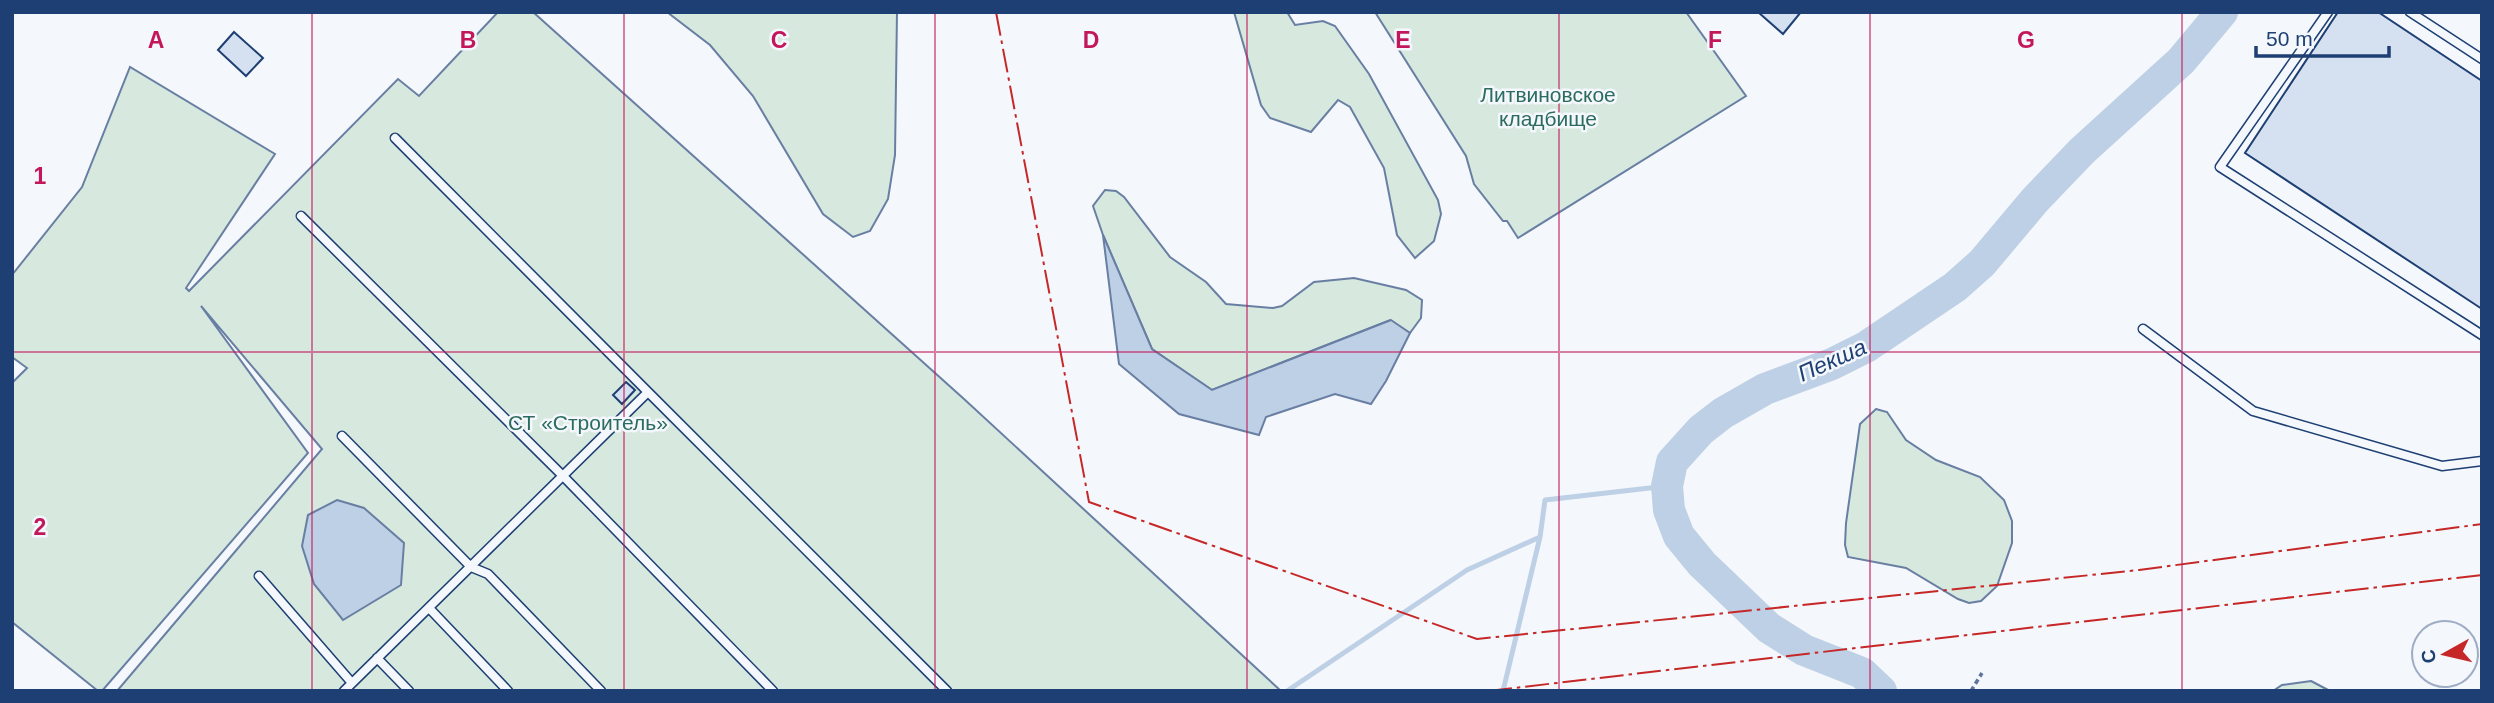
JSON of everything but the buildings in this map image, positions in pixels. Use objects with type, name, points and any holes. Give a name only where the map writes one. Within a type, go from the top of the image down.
[{"type":"lane","points":[[2328,12],[2220,167],[2482,335]]},
{"type":"lane","points":[[2410,12],[2482,59]]},
{"type":"lane","points":[[395,138],[947,691]]},
{"type":"lane","points":[[301,216],[563,476],[773,691]]},
{"type":"lane","points":[[2143,329],[2253,411],[2442,466],[2482,461]]},
{"type":"lane","points":[[344,691],[648,392]]},
{"type":"lane","points":[[342,436],[471,567],[488,574],[601,691]]},
{"type":"lane","points":[[259,576],[352,683]]},
{"type":"lane","points":[[429,608],[508,691]]},
{"type":"lane","points":[[377,658],[409,691]]},
{"type":"path","points":[[1971,691],[1982,673]]},
{"type":"green space","name":"СТ «Строитель»","points":[[498,12],[533,12],[964,399],[1281,691],[117,691],[322,449],[201,306],[308,453],[102,691],[98,691],[12,622],[12,383],[27,368],[12,357],[12,275],[82,187],[130,67],[275,154],[186,288],[189,291],[398,79],[419,96]]},
{"type":"green space","points":[[667,12],[897,12],[895,155],[888,199],[870,231],[853,237],[823,214],[753,96],[710,45]]},
{"type":"green space","points":[[1234,12],[1287,12],[1295,25],[1323,21],[1335,26],[1369,74],[1438,200],[1441,214],[1434,241],[1415,258],[1397,235],[1384,168],[1350,107],[1338,100],[1311,132],[1270,118],[1261,105]]},
{"type":"green space","name":"Литвиновское кладбище","points":[[1375,12],[1686,12],[1746,96],[1518,238],[1507,221],[1503,221],[1474,184],[1466,156]]},
{"type":"green space","points":[[1105,190],[1116,191],[1124,197],[1170,257],[1206,282],[1226,304],[1273,308],[1282,306],[1314,282],[1354,278],[1406,290],[1422,300],[1421,318],[1410,333],[1390,320],[1212,390],[1152,349],[1093,206]]},
{"type":"green space","points":[[1876,409],[1887,412],[1906,440],[1936,460],[1980,477],[2004,500],[2012,521],[2012,543],[1997,586],[1981,601],[1969,603],[1958,599],[1906,568],[1848,557],[1845,545],[1846,523],[1860,424]]},
{"type":"green space","points":[[2311,681],[2330,691],[2273,691],[2282,685]]},
{"type":"water","points":[[1103,235],[1152,349],[1212,390],[1391,320],[1410,333],[1371,404],[1335,394],[1266,417],[1259,435],[1179,414],[1119,364]]},
{"type":"water","points":[[337,500],[364,508],[404,543],[401,585],[343,620],[314,584],[302,546],[308,515]]},
{"type":"waterway","name":"Пекша","points":[[1881,691],[1862,673],[1804,650],[1769,628],[1702,564],[1679,536],[1669,510],[1667,486],[1672,462],[1701,430],[1723,413],[1765,389],[1832,364],[1866,347],[1955,287],[1982,263],[2035,200],[2082,151],[2181,61],[2222,12]]},
{"type":"waterway","points":[[1287,691],[1467,570],[1540,537],[1545,500],[1667,486]]},
{"type":"waterway","points":[[1503,691],[1540,537]]},
{"type":"power","points":[[996,12],[1089,502],[1477,639],[2139,570],[2482,524]]},
{"type":"power","points":[[1488,691],[2482,575]]}]
